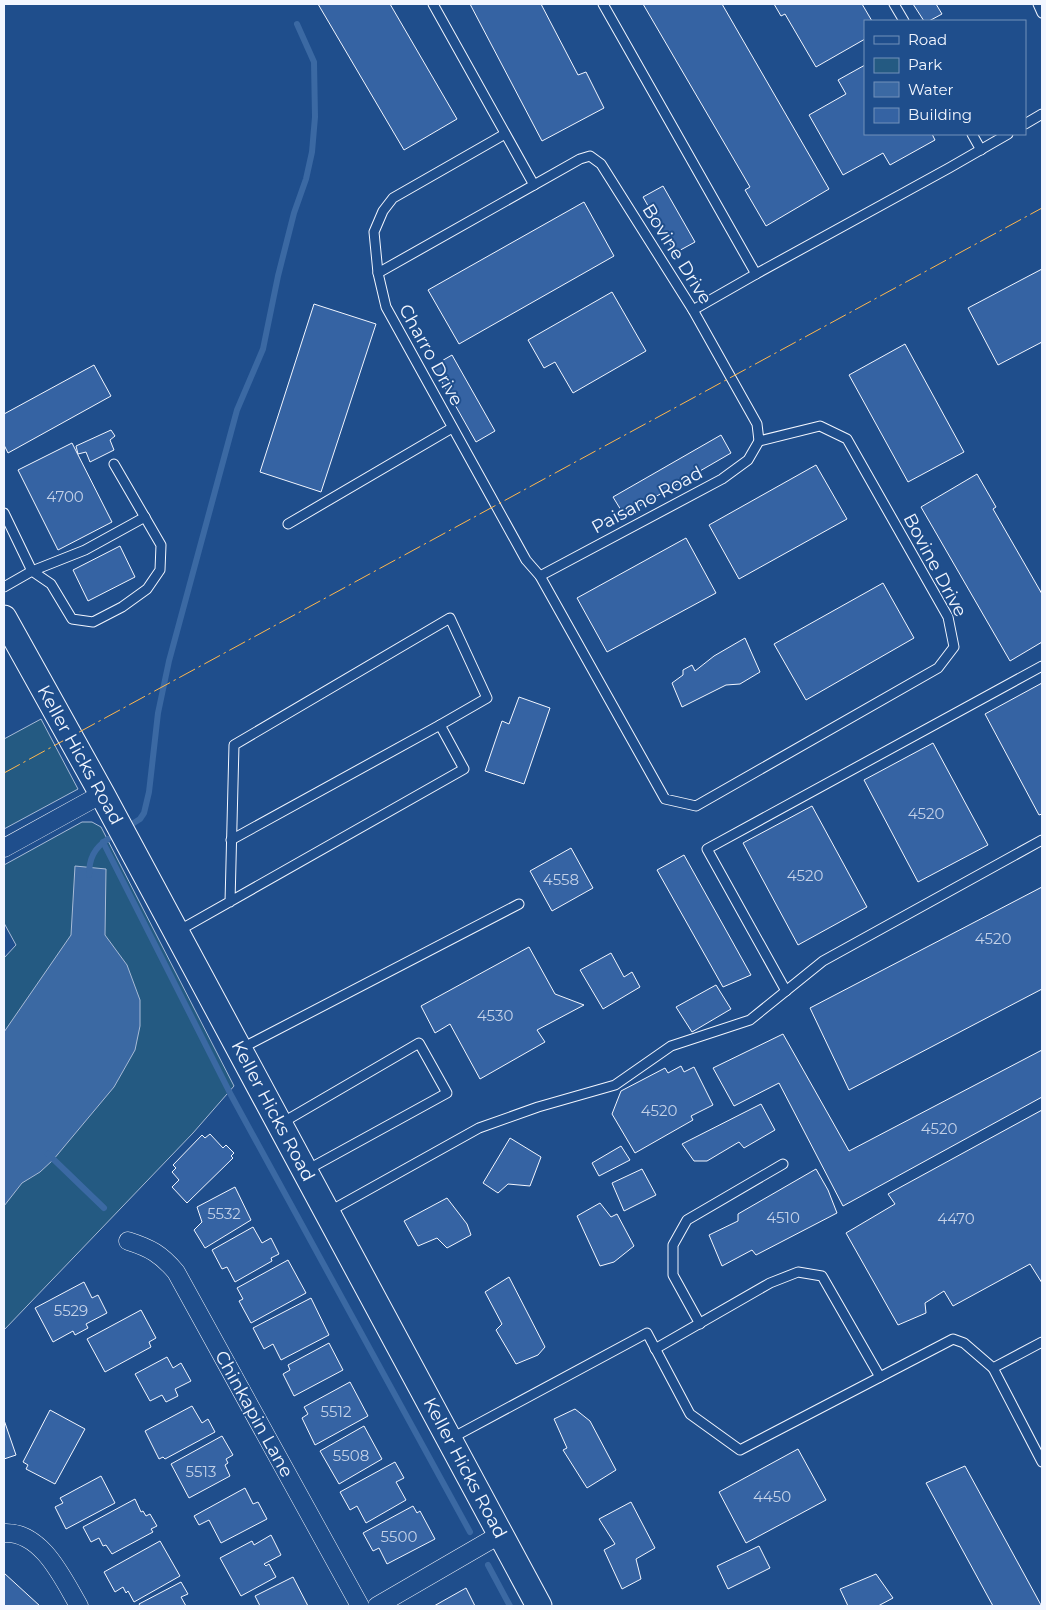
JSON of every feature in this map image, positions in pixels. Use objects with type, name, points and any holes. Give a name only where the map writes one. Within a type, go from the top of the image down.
[{"type":"street","name":"Keller Hicks Road","points":[[4,618],[102,794],[539,1606]]},
{"type":"street","points":[[4,848],[102,794]]},
{"type":"street","name":"Chinkapin Lane","points":[[128,1241],[149,1248],[164,1258],[176,1272],[360,1606]]},
{"type":"street","points":[[4,1533],[11,1532],[35,1543],[55,1564],[79,1606]]},
{"type":"street","points":[[377,1606],[500,1534]]},
{"type":"lane","points":[[378,274],[534,185],[433,4]]},
{"type":"lane","points":[[603,4],[756,274]]},
{"type":"lane","points":[[894,4],[903,20]]},
{"type":"lane","points":[[1038,4],[1042,13]]},
{"type":"lane","points":[[1026,123],[1042,114]]},
{"type":"lane","name":"Charro Drive","points":[[505,134],[393,198],[383,211],[374,232],[378,274],[386,307],[526,560],[540,576]]},
{"type":"lane","points":[[973,135],[981,150]]},
{"type":"lane","points":[[693,310],[1006,135]]},
{"type":"lane","name":"Bovine Drive","points":[[534,185],[580,159],[590,156],[601,164],[693,310],[758,424],[759,442],[820,426],[847,439],[948,617],[954,647],[938,668],[696,806],[666,799],[540,576]]},
{"type":"lane","points":[[288,524],[452,428]]},
{"type":"lane","name":"Paisano Road","points":[[540,576],[722,479],[748,460],[759,442]]},
{"type":"lane","points":[[4,513],[32,571],[51,584],[72,620],[93,622],[122,607],[147,590],[160,570],[161,545],[114,464]]},
{"type":"lane","points":[[4,587],[32,571],[86,550],[145,517]]},
{"type":"lane","points":[[230,902],[231,840],[234,746],[450,618],[487,698],[231,840]]},
{"type":"lane","points":[[786,991],[707,849],[1042,666]]},
{"type":"lane","points":[[176,932],[464,769],[440,725]]},
{"type":"lane","points":[[327,1213],[479,1128],[538,1107],[615,1086],[671,1046],[750,1020],[823,961],[1042,840]]},
{"type":"lane","points":[[239,1050],[519,904]]},
{"type":"lane","points":[[280,1124],[419,1043],[447,1093],[305,1172]]},
{"type":"lane","points":[[700,1324],[673,1275],[673,1245],[688,1220],[783,1164]]},
{"type":"lane","points":[[655,1349],[770,1283],[798,1272],[822,1276],[880,1377]]},
{"type":"lane","points":[[450,1439],[647,1333],[690,1414],[740,1450],[953,1339],[964,1343],[993,1368],[1042,1462]]},
{"type":"lane","points":[[993,1368],[1042,1342]]},
{"type":"green space","points":[[41,719],[78,789],[4,829],[4,739]]},
{"type":"green space","points":[[82,822],[92,822],[101,827],[234,1086],[193,1133],[4,1330],[4,958],[16,945],[4,923],[4,865]]},
{"type":"water","points":[[75,866],[106,869],[105,935],[127,965],[140,1000],[140,1026],[135,1050],[114,1087],[53,1160],[40,1172],[22,1183],[4,1206],[4,1032],[71,935]]},
{"type":"building","points":[[318,4],[390,4],[457,119],[404,150]]},
{"type":"building","points":[[470,4],[541,4],[578,75],[586,72],[604,108],[542,141]]},
{"type":"building","points":[[643,4],[722,4],[829,189],[766,226],[745,190],[750,187]]},
{"type":"building","points":[[774,4],[862,4],[871,20],[864,20],[864,40],[816,67],[785,14],[781,16]]},
{"type":"building","points":[[913,4],[936,4],[942,14],[931,20],[923,20]]},
{"type":"building","points":[[864,66],[864,135],[932,135],[935,140],[890,165],[883,153],[843,175],[809,115],[846,94],[838,80]]},
{"type":"building","points":[[663,186],[695,242],[675,253],[643,197]]},
{"type":"building","points":[[584,202],[614,256],[459,344],[428,290]]},
{"type":"building","points":[[1042,269],[1042,342],[998,365],[968,308]]},
{"type":"building","points":[[612,292],[646,351],[573,393],[555,362],[544,368],[528,340]]},
{"type":"building","points":[[314,304],[376,324],[321,492],[260,472]]},
{"type":"building","points":[[905,344],[964,452],[908,482],[849,375]]},
{"type":"building","points":[[452,355],[495,431],[476,442],[433,366]]},
{"type":"building","points":[[94,365],[111,396],[8,453],[4,445],[4,414]]},
{"type":"building","points":[[111,430],[115,436],[110,440],[114,450],[90,462],[86,452],[78,454],[76,446]]},
{"type":"building","points":[[721,435],[731,453],[624,515],[613,497]]},
{"type":"building","points":[[72,443],[112,522],[58,550],[18,470]]},
{"type":"building","points":[[816,465],[847,519],[739,579],[709,525]]},
{"type":"building","points":[[977,474],[996,507],[993,509],[1042,594],[1042,642],[1010,661],[921,507]]},
{"type":"building","points":[[686,538],[716,593],[607,652],[577,598]]},
{"type":"building","points":[[120,546],[135,577],[88,601],[73,570]]},
{"type":"building","points":[[883,583],[914,638],[806,700],[774,644]]},
{"type":"building","points":[[745,638],[760,672],[740,684],[726,685],[682,707],[672,683],[683,675],[683,670],[692,665],[695,671],[714,656]]},
{"type":"building","points":[[1042,683],[1042,814],[1039,815],[985,714]]},
{"type":"building","points":[[519,697],[550,708],[524,784],[485,771],[502,721],[509,724]]},
{"type":"building","points":[[933,743],[988,845],[918,882],[864,780]]},
{"type":"building","points":[[812,806],[867,907],[798,945],[743,843]]},
{"type":"building","points":[[571,848],[593,888],[552,911],[530,871]]},
{"type":"building","points":[[684,855],[751,975],[723,987],[657,870]]},
{"type":"building","points":[[1042,887],[1042,989],[849,1090],[810,1008]]},
{"type":"building","points":[[529,947],[555,994],[584,1005],[537,1030],[545,1042],[480,1079],[450,1024],[435,1033],[421,1006]]},
{"type":"building","points":[[611,953],[624,977],[632,972],[640,987],[603,1009],[580,970]]},
{"type":"building","points":[[716,985],[731,1009],[692,1032],[676,1007]]},
{"type":"building","points":[[783,1034],[849,1151],[1042,1050],[1042,1097],[843,1206],[779,1083],[734,1106],[713,1068]]},
{"type":"building","points":[[681,1066],[684,1072],[694,1067],[713,1105],[691,1116],[693,1120],[635,1153],[612,1114],[621,1091],[665,1068],[668,1073]]},
{"type":"building","points":[[761,1104],[775,1130],[744,1148],[739,1142],[707,1161],[694,1161],[682,1144]]},
{"type":"building","points":[[1042,1110],[1042,1283],[1030,1264],[953,1306],[944,1291],[925,1303],[926,1313],[898,1325],[846,1233],[895,1204],[888,1194]]},
{"type":"building","points":[[210,1134],[223,1148],[226,1145],[234,1153],[231,1156],[233,1158],[187,1203],[172,1187],[179,1180],[172,1172],[176,1168],[173,1165],[202,1135],[205,1138]]},
{"type":"building","points":[[510,1138],[541,1157],[530,1186],[508,1184],[498,1193],[483,1183]]},
{"type":"building","points":[[621,1146],[630,1160],[599,1176],[592,1163]]},
{"type":"building","points":[[642,1169],[656,1195],[624,1211],[612,1183]]},
{"type":"building","points":[[816,1169],[828,1190],[837,1213],[756,1255],[752,1250],[722,1266],[709,1235],[738,1221],[738,1214]]},
{"type":"building","points":[[235,1187],[251,1220],[205,1248],[194,1230],[202,1222],[197,1207]]},
{"type":"building","points":[[447,1198],[467,1224],[471,1235],[447,1248],[437,1238],[418,1246],[404,1221]]},
{"type":"building","points":[[600,1203],[611,1217],[617,1214],[634,1246],[614,1262],[600,1266],[577,1216]]},
{"type":"building","points":[[253,1227],[262,1243],[271,1238],[279,1254],[271,1258],[272,1261],[235,1282],[227,1267],[222,1269],[212,1250]]},
{"type":"building","points":[[288,1260],[306,1293],[251,1323],[239,1301],[243,1299],[237,1288]]},
{"type":"building","points":[[509,1277],[545,1347],[538,1355],[516,1364],[496,1330],[502,1324],[485,1292]]},
{"type":"building","points":[[84,1282],[92,1298],[98,1295],[107,1313],[86,1324],[88,1328],[75,1335],[73,1331],[53,1342],[35,1308]]},
{"type":"building","points":[[311,1298],[329,1335],[281,1360],[273,1344],[264,1349],[253,1328]]},
{"type":"building","points":[[141,1310],[156,1338],[149,1342],[151,1347],[105,1372],[87,1339]]},
{"type":"building","points":[[329,1343],[343,1370],[294,1396],[283,1374],[290,1370],[288,1365]]},
{"type":"building","points":[[167,1357],[173,1368],[181,1363],[191,1381],[175,1389],[178,1396],[166,1402],[162,1395],[150,1401],[135,1374]]},
{"type":"building","points":[[350,1382],[368,1416],[315,1445],[302,1418],[308,1414],[304,1407]]},
{"type":"building","points":[[192,1406],[202,1423],[208,1419],[215,1432],[165,1459],[163,1457],[159,1459],[145,1431]]},
{"type":"building","points":[[575,1409],[590,1421],[616,1470],[587,1488],[563,1450],[567,1448],[554,1419]]},
{"type":"building","points":[[50,1410],[85,1429],[55,1484],[26,1469],[28,1465],[23,1462]]},
{"type":"building","points":[[4,1420],[16,1455],[4,1459]]},
{"type":"building","points":[[364,1426],[382,1459],[339,1484],[320,1451]]},
{"type":"building","points":[[222,1436],[233,1455],[226,1459],[228,1463],[225,1465],[230,1476],[189,1498],[171,1464]]},
{"type":"building","points":[[798,1449],[826,1500],[746,1543],[719,1492]]},
{"type":"building","points":[[395,1462],[404,1478],[396,1482],[406,1500],[366,1523],[357,1506],[350,1510],[340,1492]]},
{"type":"building","points":[[965,1466],[1041,1605],[993,1606],[926,1483]]},
{"type":"building","points":[[101,1476],[115,1503],[66,1529],[55,1507],[63,1503],[60,1498]]},
{"type":"building","points":[[245,1488],[253,1504],[258,1502],[267,1519],[221,1543],[209,1520],[199,1525],[194,1516]]},
{"type":"building","points":[[135,1499],[141,1512],[143,1511],[146,1516],[150,1514],[157,1526],[151,1529],[153,1532],[112,1554],[106,1545],[103,1546],[99,1538],[91,1542],[83,1527]]},
{"type":"building","points":[[631,1502],[655,1548],[636,1559],[641,1579],[622,1589],[604,1550],[615,1544],[599,1519]]},
{"type":"building","points":[[413,1506],[417,1513],[420,1511],[435,1539],[387,1564],[379,1548],[373,1551],[363,1533]]},
{"type":"building","points":[[271,1535],[281,1555],[264,1564],[266,1566],[269,1564],[276,1577],[241,1596],[220,1558],[252,1541],[254,1545]]},
{"type":"building","points":[[160,1541],[180,1576],[134,1602],[128,1591],[126,1593],[123,1587],[115,1592],[104,1572]]},
{"type":"building","points":[[759,1546],[770,1568],[728,1589],[717,1566]]},
{"type":"building","points":[[4,1573],[40,1606],[4,1606]]},
{"type":"building","points":[[876,1574],[893,1598],[878,1606],[848,1606],[840,1589]]},
{"type":"building","points":[[293,1577],[308,1606],[260,1606],[255,1596]]},
{"type":"building","points":[[181,1582],[188,1594],[181,1597],[186,1606],[140,1606],[139,1604]]},
{"type":"building","points":[[466,1588],[475,1606],[434,1606]]},
{"type":"waterway","points":[[129,826],[140,819],[144,813],[149,792],[158,713],[169,661],[237,410],[263,349],[278,276],[312,152],[315,117],[314,62],[297,24]]},
{"type":"waterway","points":[[89,875],[93,854],[108,839]]},
{"type":"waterway","points":[[103,842],[231,1095],[470,1532]]},
{"type":"waterway","points":[[48,1154],[104,1208]]},
{"type":"waterway","points":[[488,1565],[510,1606]]},
{"type":"power","points":[[4,773],[1042,208]]}]
